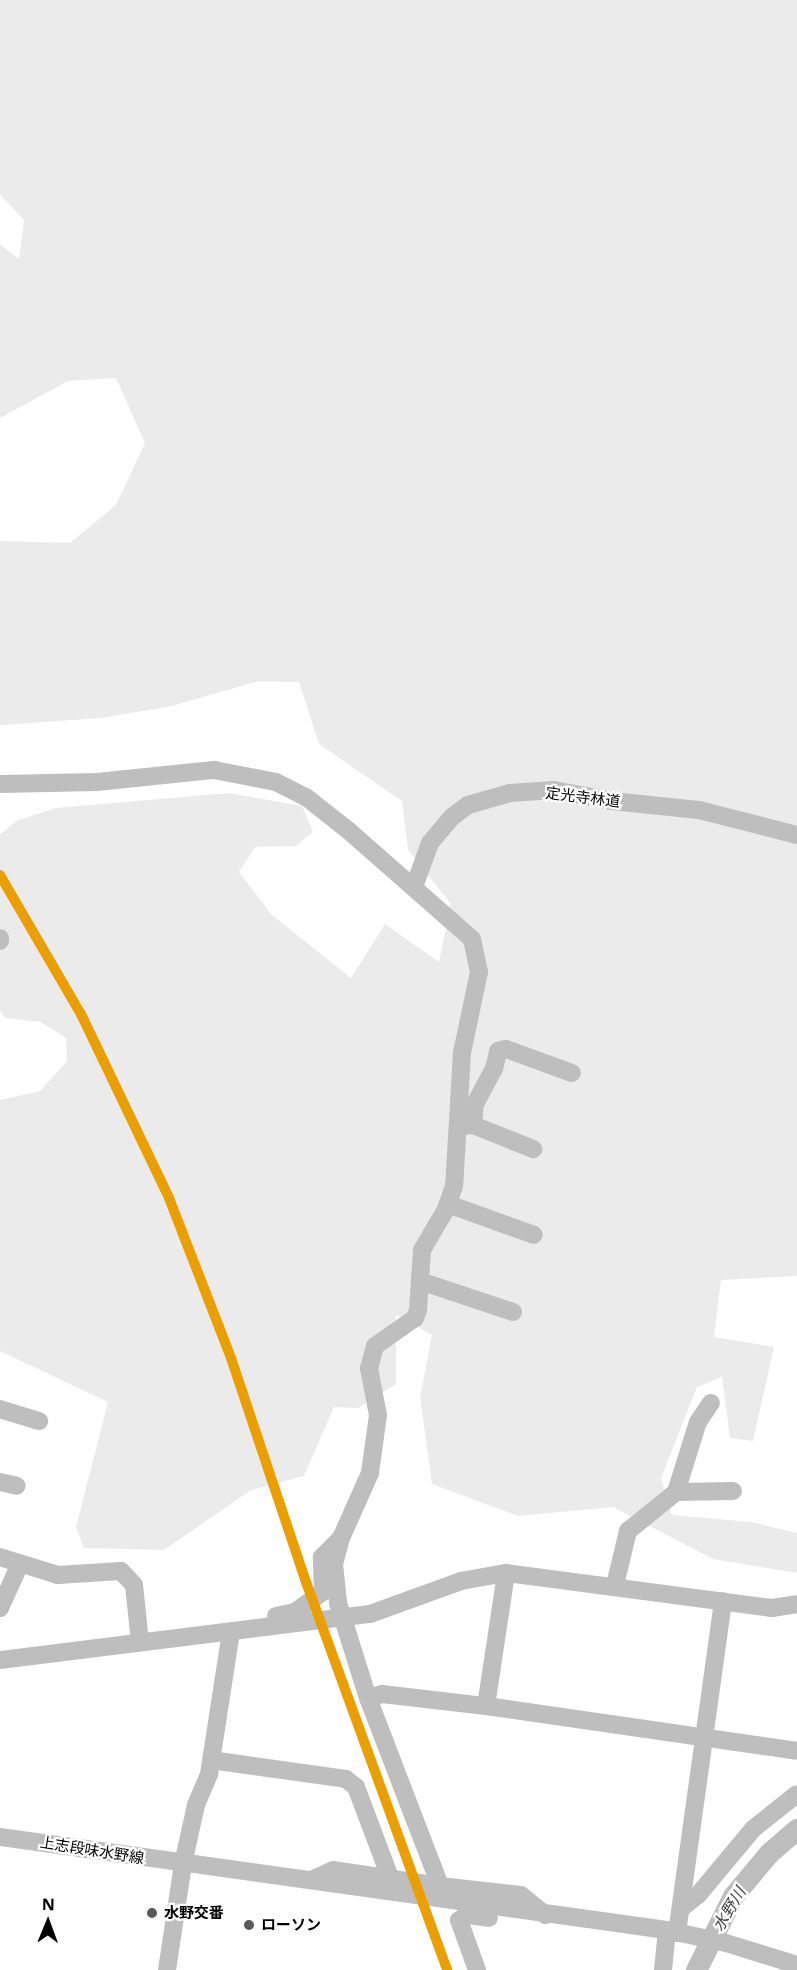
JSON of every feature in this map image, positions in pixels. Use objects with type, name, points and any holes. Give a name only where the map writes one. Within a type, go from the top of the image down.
[{"type":"street","points":[[0,784],[97,782],[214,770],[276,782],[306,797],[414,887],[472,939],[479,958],[477,989],[462,1053],[466,1125]]},
{"type":"street","name":"定光寺林道","points":[[414,887],[430,843],[452,817],[468,805],[510,793],[554,790],[612,801],[699,810],[797,835]]},
{"type":"street","points":[[440,1886],[368,1698],[342,1613],[334,1564],[341,1538],[370,1473],[378,1414],[369,1368],[375,1346],[415,1318],[422,1250],[448,1204],[454,1186],[466,1125],[494,1069],[498,1051],[506,1049],[572,1073]]},
{"type":"street","points":[[466,1125],[533,1149]]},
{"type":"street","points":[[448,1204],[534,1235]]},
{"type":"street","points":[[420,1281],[513,1312]]},
{"type":"street","points":[[615,1585],[628,1531],[676,1492],[698,1422],[711,1403]]},
{"type":"street","points":[[0,1409],[39,1422]]},
{"type":"street","points":[[676,1492],[733,1491]]},
{"type":"street","points":[[167,1970],[183,1864],[211,1760],[240,1630],[252,1618],[290,1614],[319,1596],[324,1587],[322,1557],[326,1548],[341,1538]]},
{"type":"street","points":[[0,1557],[66,1576],[112,1569],[121,1571],[134,1585],[141,1642]]},
{"type":"street","points":[[0,1608],[20,1564]]},
{"type":"street","points":[[486,1706],[506,1573]]},
{"type":"street","points":[[0,1660],[370,1614],[461,1581],[506,1573],[615,1585],[772,1608],[797,1604]]},
{"type":"street","points":[[342,1613],[363,1604],[440,1580],[461,1581]]},
{"type":"street","points":[[663,1970],[683,1906],[723,1601]]},
{"type":"street","points":[[368,1698],[382,1694],[486,1706],[797,1751]]},
{"type":"street","points":[[211,1760],[346,1779],[356,1787],[392,1880]]},
{"type":"street","points":[[683,1906],[698,1895],[753,1828],[797,1794]]},
{"type":"street","name":"上志段味水野線","points":[[0,1837],[675,1932],[797,1965]]},
{"type":"street","points":[[311,1880],[333,1870],[392,1880],[521,1895],[546,1915],[536,1925],[461,1917],[477,1970]]},
{"type":"shaded area","points":[[0,0],[797,0],[797,1276],[721,1280],[714,1337],[774,1347],[753,1441],[730,1438],[722,1377],[697,1387],[661,1478],[672,1515],[751,1522],[797,1533],[797,1573],[713,1559],[613,1507],[518,1516],[432,1484],[420,1397],[432,1335],[396,1315],[396,1384],[358,1408],[334,1407],[304,1476],[251,1490],[164,1550],[84,1548],[76,1527],[108,1402],[0,1351],[0,1100],[40,1091],[67,1061],[66,1038],[41,1022],[5,1018],[0,1010],[0,834],[18,820],[56,808],[229,793],[302,806],[313,832],[296,846],[255,847],[239,872],[272,915],[351,978],[385,924],[439,962],[451,904],[408,850],[402,801],[319,744],[299,682],[259,681],[172,706],[101,718],[0,725],[0,541],[70,543],[116,505],[145,443],[116,378],[68,381],[0,418],[0,244],[19,259],[24,220],[0,194]]},
{"type":"waterway","name":"水野川","points":[[696,1970],[733,1896],[769,1853],[797,1829]]},
{"type":"transit line","points":[[0,875],[81,1014],[169,1198],[231,1358],[306,1582],[447,1970]]},
{"type":"place","name":"水野交番","points":[[152,1913]]},
{"type":"place","name":"ローソン","points":[[249,1925]]}]
